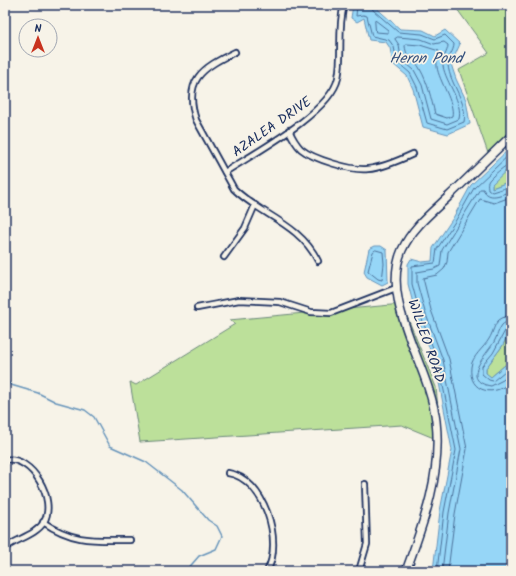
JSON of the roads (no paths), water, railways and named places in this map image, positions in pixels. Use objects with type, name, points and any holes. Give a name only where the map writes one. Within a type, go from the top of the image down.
[{"type":"street","name":"AZALEA DRIVE","points":[[225,172],[320,108],[333,92],[339,72],[340,30],[344,5]]},
{"type":"street","points":[[235,52],[205,68],[196,80],[191,94],[192,107],[196,120],[234,189],[243,198],[290,226],[313,251],[318,261]]},
{"type":"street","points":[[289,130],[293,140],[308,154],[355,168],[369,170],[413,154]]},
{"type":"street","name":"WILLEO ROAD","points":[[406,571],[432,496],[437,464],[438,438],[431,396],[398,304],[396,288],[397,269],[400,254],[411,235],[423,221],[511,136]]},
{"type":"street","points":[[224,257],[245,228],[255,205]]},
{"type":"street","points":[[197,308],[239,300],[280,302],[311,312],[331,313],[396,288]]},
{"type":"street","points":[[5,460],[20,461],[33,472],[47,500],[47,512],[44,522],[37,529],[5,548]]},
{"type":"street","points":[[228,473],[237,474],[249,482],[258,494],[265,508],[270,521],[273,554],[268,571]]},
{"type":"street","points":[[359,571],[367,544],[365,484]]},
{"type":"street","points":[[44,522],[56,531],[71,537],[130,540]]},
{"type":"water","name":"Heron Pond","points":[[353,5],[373,5],[400,29],[423,30],[435,36],[445,30],[460,44],[451,64],[466,100],[470,124],[448,134],[423,127],[413,89],[407,76],[393,64],[390,48],[386,42],[369,40],[364,18],[357,22],[351,18]]},
{"type":"water","points":[[511,147],[511,166],[492,184],[492,188],[511,181],[511,327],[503,345],[486,368],[486,373],[491,377],[511,360],[511,571],[433,571],[440,511],[452,450],[435,362],[416,315],[408,284],[408,264],[411,259],[422,262],[432,261],[433,248],[453,218],[471,185]]},
{"type":"water","points":[[375,246],[381,246],[387,250],[388,282],[382,285],[367,277],[364,272],[369,249]]},
{"type":"waterway","points":[[5,379],[11,385],[38,393],[56,402],[85,410],[94,417],[110,446],[146,462],[182,490],[208,520],[217,526],[222,536],[216,549],[199,556],[186,571]]}]
